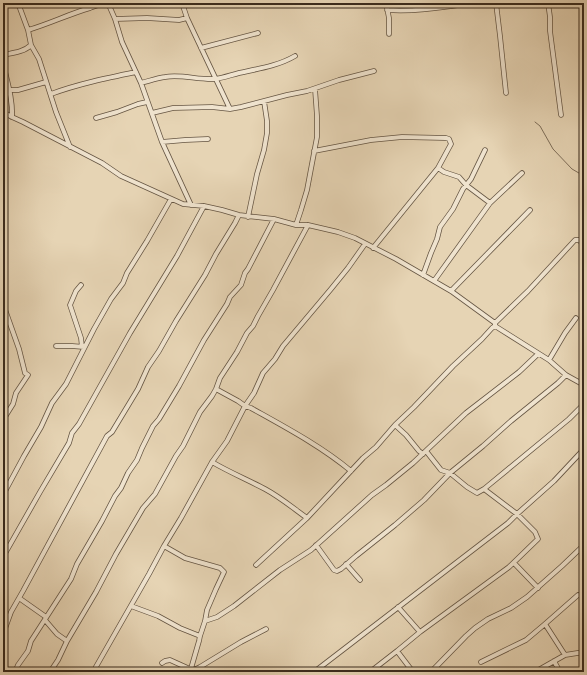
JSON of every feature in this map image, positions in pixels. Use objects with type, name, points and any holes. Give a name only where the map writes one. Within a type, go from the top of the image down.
[{"type":"street","points":[[18,3],[32,44],[39,59],[56,112],[70,147]]},
{"type":"street","points":[[28,30],[104,3],[108,4],[115,19],[122,42],[141,83],[162,142],[191,204]]},
{"type":"street","points":[[182,3],[187,18],[230,109]]},
{"type":"street","points":[[386,3],[389,18],[389,34]]},
{"type":"street","points":[[387,10],[418,10],[472,3]]},
{"type":"street","points":[[496,3],[506,93]]},
{"type":"street","points":[[548,3],[550,31],[561,115]]},
{"type":"street","points":[[115,19],[147,18],[179,20],[187,18]]},
{"type":"street","points":[[201,48],[258,33]]},
{"type":"street","points":[[3,55],[23,50],[32,44]]},
{"type":"street","points":[[141,83],[165,76],[216,79],[252,71],[288,60],[295,56]]},
{"type":"street","points":[[3,63],[10,90],[12,118]]},
{"type":"street","points":[[152,113],[173,108],[212,107],[230,109],[315,88],[374,71]]},
{"type":"street","points":[[50,94],[64,89],[136,72]]},
{"type":"street","points":[[10,90],[18,90],[46,82]]},
{"type":"street","points":[[296,225],[307,190],[318,125],[315,88]]},
{"type":"street","points":[[248,216],[267,133],[264,101]]},
{"type":"street","points":[[96,118],[147,102]]},
{"type":"street","points":[[3,112],[12,118],[23,122],[102,163],[121,176],[183,204],[204,206],[239,215],[274,219],[296,225],[308,225],[338,232],[355,238],[450,291],[495,325],[584,385]]},
{"type":"street","points":[[314,151],[371,140],[402,137],[449,139],[451,144],[438,168],[373,248]]},
{"type":"street","points":[[162,142],[208,139]]},
{"type":"street","points":[[422,275],[437,239],[440,227],[471,179],[485,150]]},
{"type":"street","points":[[438,168],[458,177],[490,203]]},
{"type":"street","points":[[434,281],[490,203],[522,173]]},
{"type":"street","points":[[3,495],[38,433],[52,403],[66,384],[83,347],[111,299],[123,283],[127,273],[171,198]]},
{"type":"street","points":[[3,557],[69,443],[72,433],[80,424],[130,333],[177,256],[204,206]]},
{"type":"street","points":[[450,291],[530,210]]},
{"type":"street","points":[[3,634],[10,612],[107,436],[112,432],[138,389],[148,367],[205,275],[239,215]]},
{"type":"street","points":[[14,672],[28,651],[31,641],[71,579],[80,559],[128,473],[137,460],[153,426],[159,419],[179,386],[230,297],[241,285],[245,273],[274,219]]},
{"type":"street","points":[[50,672],[116,554],[143,508],[155,494],[183,446],[200,412],[216,389],[220,378],[253,326],[308,225]]},
{"type":"street","points":[[256,565],[307,518],[350,471],[376,447],[395,425],[461,357],[482,339],[575,240],[579,240],[584,246]]},
{"type":"street","points":[[93,672],[212,462],[227,441],[245,406],[254,393],[263,373],[275,359],[283,346],[344,273],[365,244]]},
{"type":"street","points":[[82,285],[76,291],[70,304],[83,347]]},
{"type":"street","points":[[3,304],[19,349],[25,372],[28,375],[16,393],[13,404],[3,420]]},
{"type":"street","points":[[549,360],[576,318]]},
{"type":"street","points":[[56,346],[83,347]]},
{"type":"street","points":[[206,621],[217,617],[234,606],[270,577],[311,550],[372,495],[386,485],[424,452],[466,413],[519,372],[538,354]]},
{"type":"street","points":[[316,545],[335,571],[341,569],[424,500],[450,473],[521,412],[558,383],[566,374]]},
{"type":"street","points":[[216,389],[245,406],[258,411],[335,458],[350,471]]},
{"type":"street","points":[[395,425],[406,435],[419,451],[424,452],[441,470],[450,473],[467,487],[477,492],[484,490],[584,404]]},
{"type":"street","points":[[314,672],[508,523],[554,481],[584,449]]},
{"type":"street","points":[[212,462],[282,499],[307,518]]},
{"type":"street","points":[[370,672],[420,632],[514,563],[538,539],[535,532],[517,514],[484,490]]},
{"type":"street","points":[[431,672],[475,628],[488,619],[511,608],[527,597],[584,545]]},
{"type":"street","points":[[164,546],[185,558],[220,568],[223,571],[223,576],[207,610],[206,621],[190,669]]},
{"type":"street","points":[[514,563],[538,588]]},
{"type":"street","points":[[346,564],[360,580]]},
{"type":"street","points":[[481,662],[526,640],[578,595]]},
{"type":"street","points":[[19,598],[46,619],[57,634],[67,641]]},
{"type":"street","points":[[130,606],[158,616],[180,628],[200,636]]},
{"type":"street","points":[[398,607],[420,632]]},
{"type":"street","points":[[545,624],[565,655]]},
{"type":"street","points":[[162,663],[170,660],[190,669],[190,672],[266,629]]},
{"type":"street","points":[[397,651],[413,672]]},
{"type":"street","points":[[534,672],[565,655],[584,652]]},
{"type":"street","points":[[554,661],[560,672]]},
{"type":"waterway","points":[[535,122],[540,126],[553,149],[572,169],[584,176]]}]
